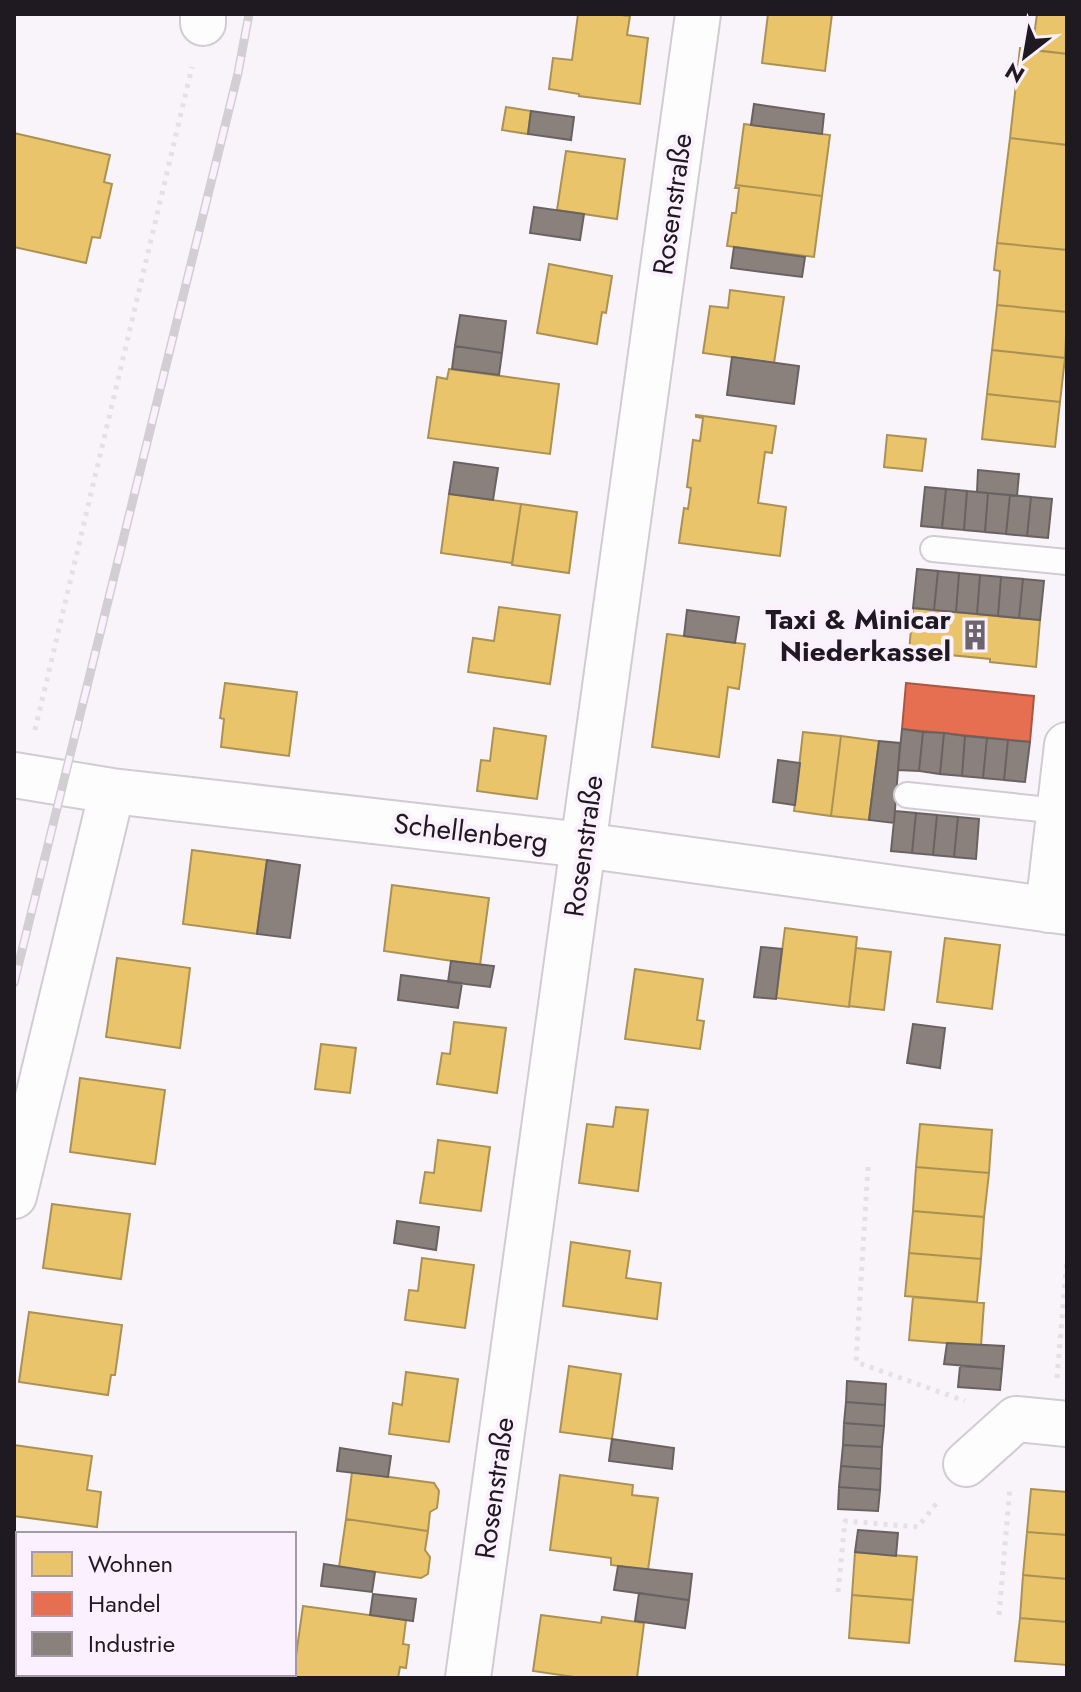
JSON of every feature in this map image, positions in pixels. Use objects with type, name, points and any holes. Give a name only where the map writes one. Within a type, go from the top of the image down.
[{"type":"street","name":"Rosenstraße","points":[[468,1678],[698,14]]},
{"type":"street","points":[[1058,911],[1059,811],[1067,745]]},
{"type":"street","name":"Schellenberg","points":[[19,776],[112,791],[583,845],[1058,911]]},
{"type":"street","points":[[14,1196],[112,791]]},
{"type":"street","points":[[966,1464],[1016,1419],[1060,1423]]},
{"type":"lane","points":[[933,549],[1067,562]]},
{"type":"lane","points":[[907,795],[1059,811]]},
{"type":"path","points":[[19,776],[203,18]]},
{"type":"path","points":[[868,1167],[856,1362],[971,1403]]},
{"type":"path","points":[[1060,1423],[1067,1258]]},
{"type":"path","points":[[838,1592],[845,1521],[918,1527],[966,1464]]},
{"type":"path","points":[[999,1615],[1010,1488]]},
{"type":"building: Wohnen","points":[[578,14],[630,16],[627,35],[648,38],[640,104],[549,89],[553,58],[572,60]]},
{"type":"building: Wohnen","points":[[768,14],[832,14],[825,71],[762,63]]},
{"type":"building: Wohnen","points":[[1037,14],[1067,14],[1067,54],[1032,50]]},
{"type":"building: Wohnen","points":[[1020,48],[1067,54],[1067,145],[1010,138]]},
{"type":"building: Wohnen","points":[[506,107],[531,111],[528,134],[502,130]]},
{"type":"building: Wohnen","points":[[744,124],[830,135],[822,196],[736,185]]},
{"type":"building: Wohnen","points":[[14,133],[110,155],[104,182],[112,184],[100,238],[92,237],[86,263],[14,247]]},
{"type":"building: Wohnen","points":[[1010,138],[1067,145],[1067,250],[997,243]]},
{"type":"building: Wohnen","points":[[566,151],[625,159],[617,219],[557,210]]},
{"type":"building: Wohnen","points":[[736,185],[822,196],[814,257],[727,246],[732,213],[736,213],[739,188],[735,188]]},
{"type":"building: Wohnen","points":[[997,243],[1067,250],[1067,312],[997,305],[1000,271],[994,270]]},
{"type":"building: Wohnen","points":[[549,264],[612,276],[597,344],[537,333]]},
{"type":"building: Wohnen","points":[[730,290],[784,297],[774,363],[703,353],[710,306],[728,308]]},
{"type":"building: Wohnen","points":[[997,305],[1067,312],[1065,358],[992,350]]},
{"type":"building: Wohnen","points":[[992,350],[1065,358],[1060,402],[987,394]]},
{"type":"building: Wohnen","points":[[449,369],[559,384],[550,454],[428,438],[437,377],[447,379]]},
{"type":"building: Wohnen","points":[[987,394],[1060,402],[1055,447],[982,439]]},
{"type":"building: Wohnen","points":[[696,415],[776,426],[772,453],[765,452],[758,503],[786,507],[780,556],[679,543],[684,508],[688,509],[691,488],[687,487],[693,440],[700,441],[703,418]]},
{"type":"building: Wohnen","points":[[887,435],[926,439],[922,471],[884,467]]},
{"type":"building: Wohnen","points":[[449,494],[521,504],[512,563],[441,553]]},
{"type":"building: Wohnen","points":[[521,504],[577,512],[569,573],[512,565]]},
{"type":"building: Wohnen","points":[[499,607],[560,615],[550,684],[468,672],[473,638],[494,641]]},
{"type":"building: Wohnen","name":"Taxi & Minicar Niederkassel","points":[[913,608],[1040,620],[1036,667],[909,651]]},
{"type":"building: Wohnen","points":[[667,634],[745,644],[739,689],[728,687],[719,757],[652,747]]},
{"type":"building: Wohnen","points":[[225,683],[297,692],[289,756],[221,747],[224,719],[220,718]]},
{"type":"building: Wohnen","points":[[494,728],[546,736],[537,799],[477,791],[481,760],[490,761]]},
{"type":"building: Wohnen","points":[[803,732],[841,736],[831,816],[794,811]]},
{"type":"building: Wohnen","points":[[841,736],[879,741],[869,820],[831,816]]},
{"type":"building: Wohnen","points":[[192,850],[267,860],[257,934],[183,924]]},
{"type":"building: Wohnen","points":[[392,885],[489,898],[480,965],[384,951]]},
{"type":"building: Wohnen","points":[[785,928],[857,937],[849,1007],[776,998]]},
{"type":"building: Wohnen","points":[[945,938],[1000,945],[992,1009],[937,1002]]},
{"type":"building: Wohnen","points":[[856,948],[891,952],[884,1010],[849,1006]]},
{"type":"building: Wohnen","points":[[117,958],[190,968],[180,1048],[106,1037]]},
{"type":"building: Wohnen","points":[[635,969],[703,979],[697,1020],[704,1021],[700,1049],[625,1039]]},
{"type":"building: Wohnen","points":[[454,1022],[506,1028],[497,1093],[437,1084],[442,1053],[450,1054]]},
{"type":"building: Wohnen","points":[[321,1044],[356,1048],[350,1093],[315,1089]]},
{"type":"building: Wohnen","points":[[80,1078],[165,1090],[155,1164],[70,1152]]},
{"type":"building: Wohnen","points":[[616,1107],[648,1110],[638,1191],[579,1183],[587,1124],[613,1127]]},
{"type":"building: Wohnen","points":[[920,1124],[992,1130],[989,1173],[916,1167]]},
{"type":"building: Wohnen","points":[[438,1140],[490,1147],[481,1211],[420,1203],[425,1172],[434,1173]]},
{"type":"building: Wohnen","points":[[916,1167],[989,1173],[984,1217],[913,1211]]},
{"type":"building: Wohnen","points":[[52,1204],[130,1214],[121,1279],[43,1268]]},
{"type":"building: Wohnen","points":[[913,1211],[984,1217],[981,1259],[909,1253]]},
{"type":"building: Wohnen","points":[[571,1242],[630,1251],[626,1278],[661,1283],[657,1319],[563,1306]]},
{"type":"building: Wohnen","points":[[909,1253],[981,1259],[977,1302],[905,1296]]},
{"type":"building: Wohnen","points":[[422,1258],[474,1265],[465,1328],[405,1320],[409,1290],[418,1291]]},
{"type":"building: Wohnen","points":[[913,1297],[984,1303],[981,1346],[909,1340]]},
{"type":"building: Wohnen","points":[[29,1312],[122,1325],[115,1375],[111,1375],[108,1395],[19,1382]]},
{"type":"building: Wohnen","points":[[569,1366],[621,1374],[612,1439],[560,1432]]},
{"type":"building: Wohnen","points":[[406,1372],[458,1379],[449,1442],[389,1434],[393,1403],[402,1405]]},
{"type":"building: Wohnen","points":[[14,1445],[92,1456],[87,1490],[101,1492],[97,1527],[14,1516]]},
{"type":"building: Wohnen","points":[[352,1472],[434,1483],[439,1491],[437,1508],[430,1512],[428,1531],[346,1519]]},
{"type":"building: Wohnen","points":[[560,1475],[633,1485],[632,1495],[658,1498],[648,1570],[611,1565],[611,1558],[550,1550]]},
{"type":"building: Wohnen","points":[[1031,1489],[1067,1492],[1067,1535],[1027,1532]]},
{"type":"building: Wohnen","points":[[346,1519],[428,1531],[425,1550],[430,1557],[428,1574],[421,1578],[339,1567]]},
{"type":"building: Wohnen","points":[[1027,1532],[1067,1535],[1067,1579],[1023,1575]]},
{"type":"building: Wohnen","points":[[855,1552],[917,1557],[913,1600],[852,1595]]},
{"type":"building: Wohnen","points":[[14,1566],[16,1566],[16,1613]]},
{"type":"building: Wohnen","points":[[1023,1575],[1067,1579],[1067,1622],[1020,1618]]},
{"type":"building: Wohnen","points":[[852,1595],[913,1600],[909,1643],[849,1638]]},
{"type":"building: Wohnen","points":[[303,1606],[406,1620],[403,1644],[409,1645],[406,1668],[400,1667],[398,1678],[293,1677],[296,1676]]},
{"type":"building: Wohnen","points":[[14,1613],[16,1613],[16,1660]]},
{"type":"building: Wohnen","points":[[541,1615],[601,1623],[602,1617],[644,1623],[637,1678],[581,1678],[533,1671]]},
{"type":"building: Wohnen","points":[[1020,1618],[1067,1622],[1067,1665],[1015,1661]]},
{"type":"building: Handel","points":[[906,683],[1034,696],[1030,742],[902,729]]},
{"type":"building: Industrie","points":[[754,104],[824,114],[822,134],[751,125]]},
{"type":"building: Industrie","points":[[531,111],[574,117],[571,140],[528,134]]},
{"type":"building: Industrie","points":[[534,207],[584,214],[580,240],[530,233]]},
{"type":"building: Industrie","points":[[734,247],[805,257],[802,277],[731,268]]},
{"type":"building: Industrie","points":[[460,315],[506,321],[502,353],[455,346]]},
{"type":"building: Industrie","points":[[455,346],[502,353],[499,375],[452,369]]},
{"type":"building: Industrie","points":[[732,357],[799,366],[794,404],[727,395]]},
{"type":"building: Industrie","points":[[454,462],[498,468],[493,500],[449,494]]},
{"type":"building: Industrie","points":[[978,470],[1019,474],[1017,496],[977,492]]},
{"type":"building: Industrie","points":[[925,487],[946,489],[942,528],[921,526]]},
{"type":"building: Industrie","points":[[946,489],[967,491],[964,530],[942,528]]},
{"type":"building: Industrie","points":[[967,491],[988,493],[985,532],[964,530]]},
{"type":"building: Industrie","points":[[988,493],[1010,495],[1006,534],[985,532]]},
{"type":"building: Industrie","points":[[1010,495],[1031,497],[1027,536],[1006,534]]},
{"type":"building: Industrie","points":[[1031,497],[1052,499],[1048,538],[1027,536]]},
{"type":"building: Industrie","points":[[917,569],[938,571],[934,610],[913,608]]},
{"type":"building: Industrie","points":[[938,571],[959,573],[956,612],[934,610]]},
{"type":"building: Industrie","points":[[959,573],[980,575],[977,614],[956,612]]},
{"type":"building: Industrie","points":[[980,575],[1001,577],[998,616],[977,614]]},
{"type":"building: Industrie","points":[[1001,577],[1023,579],[1019,618],[998,616]]},
{"type":"building: Industrie","points":[[1023,579],[1044,581],[1040,620],[1019,618]]},
{"type":"building: Industrie","points":[[687,610],[739,617],[735,643],[684,636]]},
{"type":"building: Industrie","points":[[902,729],[923,732],[919,771],[898,770]]},
{"type":"building: Industrie","points":[[923,732],[944,733],[940,774],[919,771]]},
{"type":"building: Industrie","points":[[944,733],[965,736],[962,776],[940,774]]},
{"type":"building: Industrie","points":[[965,736],[987,738],[983,778],[962,776]]},
{"type":"building: Industrie","points":[[987,738],[1008,740],[1004,780],[983,778]]},
{"type":"building: Industrie","points":[[1008,740],[1030,742],[1025,782],[1004,780]]},
{"type":"building: Industrie","points":[[879,741],[900,743],[894,823],[869,820]]},
{"type":"building: Industrie","points":[[778,760],[800,763],[795,805],[773,802]]},
{"type":"building: Industrie","points":[[895,811],[916,813],[912,853],[891,851]]},
{"type":"building: Industrie","points":[[916,813],[937,815],[933,855],[912,853]]},
{"type":"building: Industrie","points":[[937,815],[958,817],[954,857],[933,855]]},
{"type":"building: Industrie","points":[[958,817],[979,819],[976,859],[954,857]]},
{"type":"building: Industrie","points":[[267,860],[300,865],[290,938],[257,934]]},
{"type":"building: Industrie","points":[[761,947],[782,949],[776,999],[754,997]]},
{"type":"building: Industrie","points":[[451,961],[494,966],[490,987],[448,982]]},
{"type":"building: Industrie","points":[[401,975],[462,983],[458,1008],[398,1000]]},
{"type":"building: Industrie","points":[[913,1024],[945,1028],[940,1068],[907,1063]]},
{"type":"building: Industrie","points":[[397,1221],[439,1227],[436,1250],[394,1243]]},
{"type":"building: Industrie","points":[[947,1343],[1004,1346],[1002,1369],[944,1364]]},
{"type":"building: Industrie","points":[[960,1366],[1002,1369],[1000,1390],[958,1387]]},
{"type":"building: Industrie","points":[[847,1381],[886,1384],[885,1405],[846,1402]]},
{"type":"building: Industrie","points":[[846,1402],[885,1405],[884,1426],[844,1423]]},
{"type":"building: Industrie","points":[[844,1423],[884,1426],[882,1447],[843,1445]]},
{"type":"building: Industrie","points":[[612,1439],[674,1448],[672,1469],[609,1461]]},
{"type":"building: Industrie","points":[[843,1445],[882,1447],[881,1469],[841,1466]]},
{"type":"building: Industrie","points":[[340,1448],[391,1456],[388,1477],[337,1471]]},
{"type":"building: Industrie","points":[[841,1466],[881,1469],[880,1490],[839,1487]]},
{"type":"building: Industrie","points":[[839,1487],[880,1490],[878,1511],[838,1509]]},
{"type":"building: Industrie","points":[[858,1530],[898,1533],[896,1556],[855,1552]]},
{"type":"building: Industrie","points":[[324,1564],[375,1572],[372,1592],[321,1586]]},
{"type":"building: Industrie","points":[[618,1566],[692,1574],[689,1600],[614,1590]]},
{"type":"building: Industrie","points":[[639,1593],[689,1600],[685,1628],[635,1621]]},
{"type":"building: Industrie","points":[[373,1594],[416,1599],[413,1621],[370,1615]]},
{"type":"railway","points":[[14,983],[238,73],[249,14]]},
{"type":"place","name":"Taxi & Minicar Niederkassel","points":[[975,635]]}]
